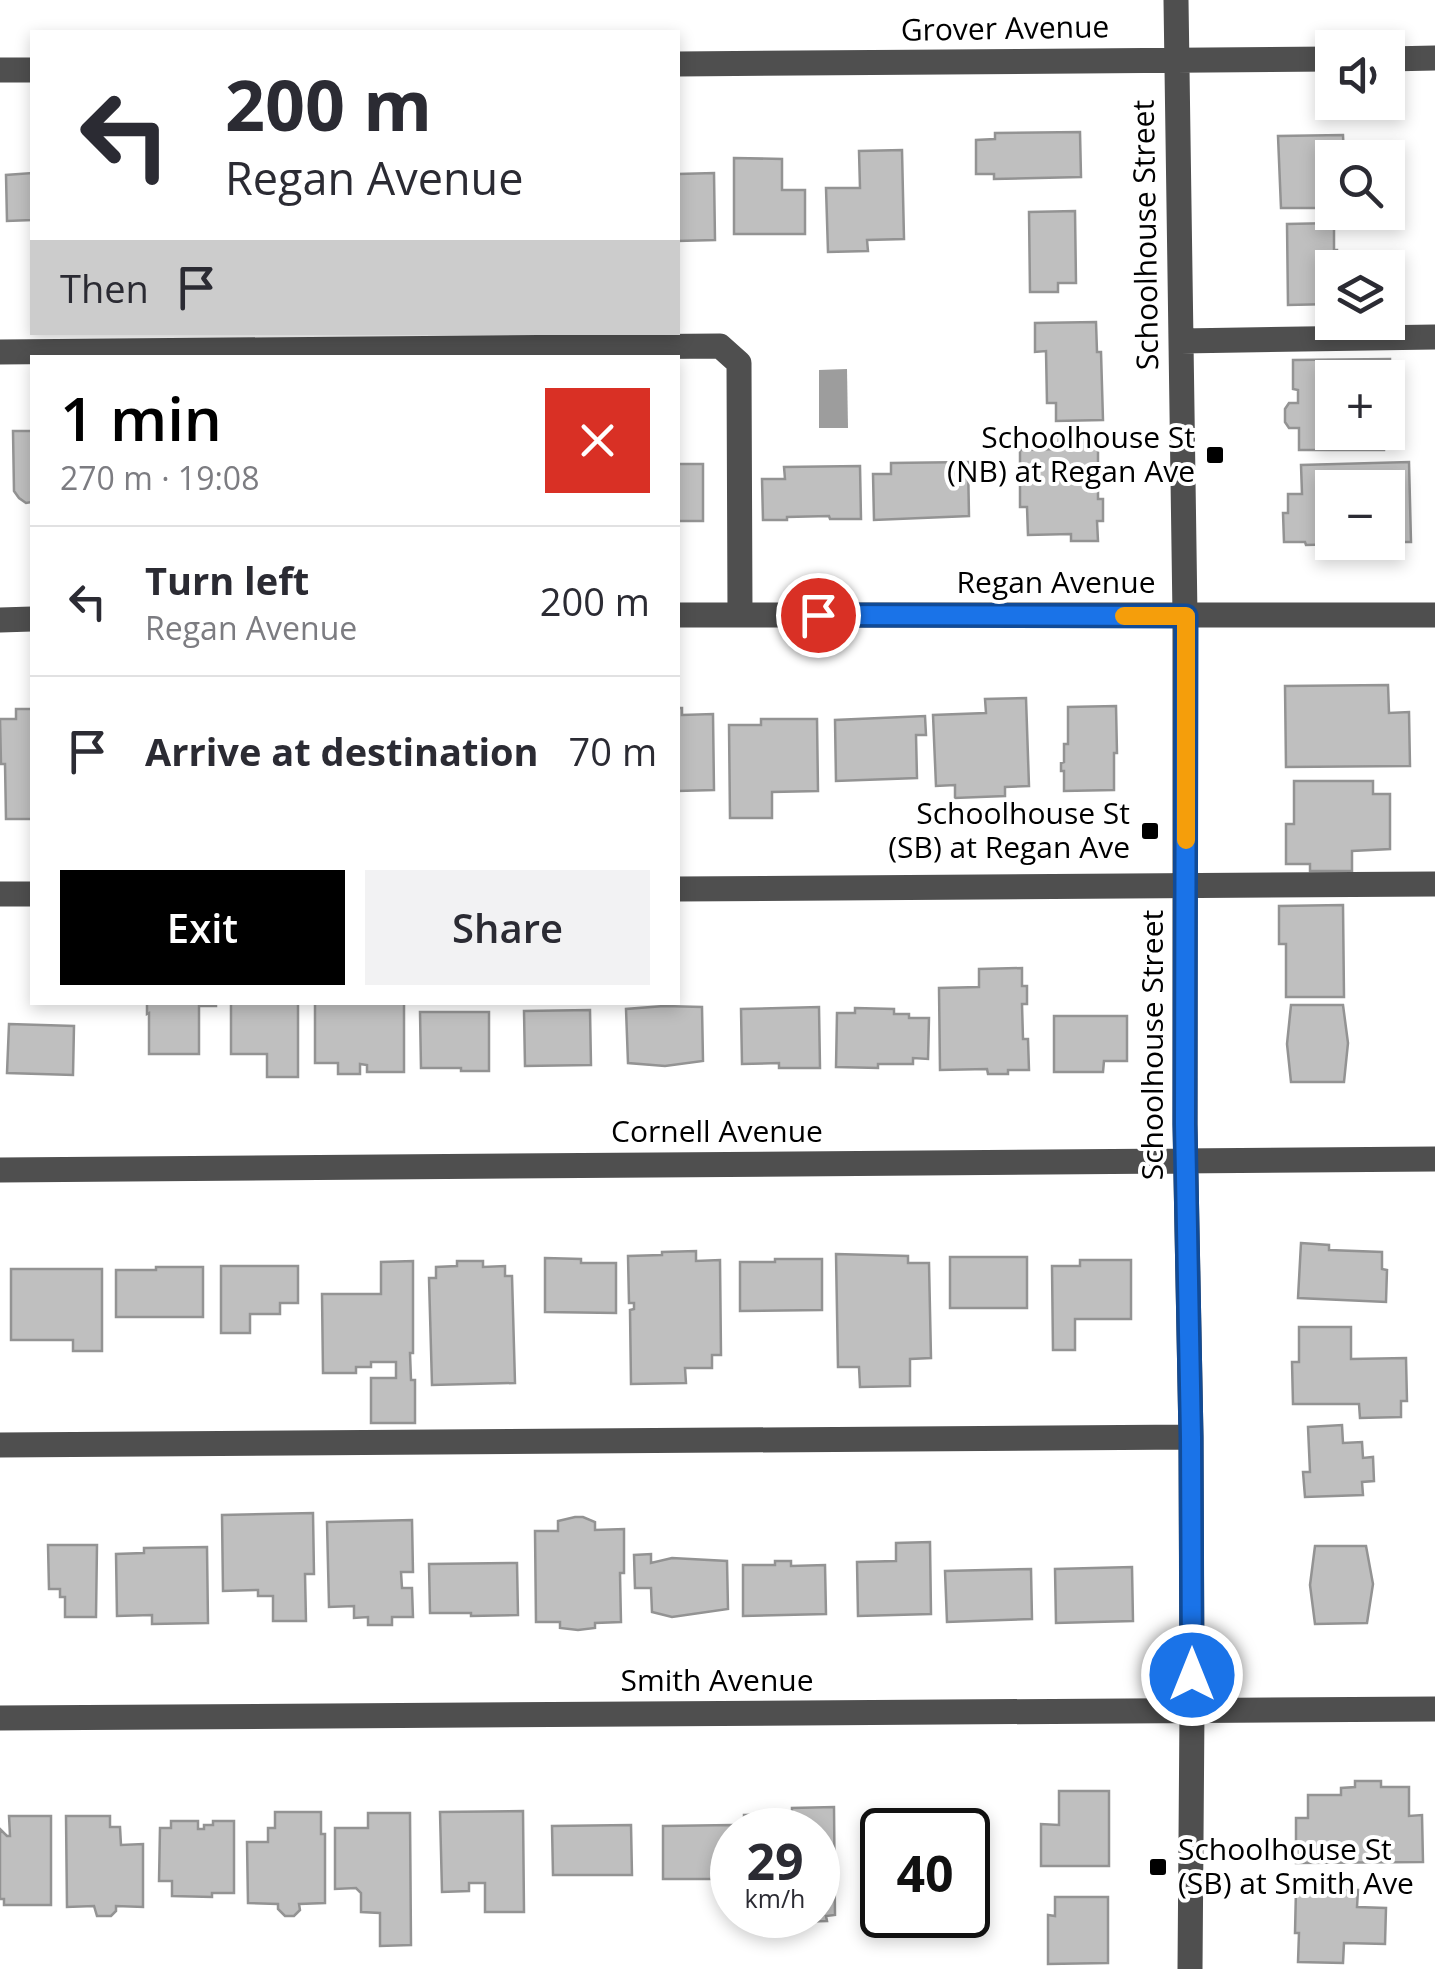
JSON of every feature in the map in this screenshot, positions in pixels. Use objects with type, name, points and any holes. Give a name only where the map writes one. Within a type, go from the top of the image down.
[{"type":"street","name":"Schoolhouse Street","points":[[1176,0],[1186,616],[1190,1969]]},
{"type":"street","points":[[1405,59],[1435,58]]},
{"type":"street","name":"Grover Avenue","points":[[680,64],[1315,59]]},
{"type":"street","points":[[0,70],[30,70]]},
{"type":"street","points":[[1181,340],[1435,337]]},
{"type":"street","points":[[0,352],[720,346],[739,363],[740,615]]},
{"type":"street","name":"Regan Avenue","points":[[680,616],[1435,615]]},
{"type":"street","points":[[0,620],[30,620]]},
{"type":"street","points":[[680,889],[1435,884]]},
{"type":"street","points":[[0,894],[30,894]]},
{"type":"street","name":"Cornell Avenue","points":[[0,1170],[1435,1159]]},
{"type":"street","points":[[0,1445],[1191,1437]]},
{"type":"street","name":"Smith Avenue","points":[[0,1718],[1435,1709]]},
{"type":"shaded area","points":[[847,369],[848,428],[819,428],[819,370]]},
{"type":"building","points":[[1080,132],[1081,177],[994,179],[994,174],[976,174],[976,140],[995,139],[995,133]]},
{"type":"building","points":[[1343,135],[1343,140],[1315,140],[1315,208],[1281,208],[1278,136]]},
{"type":"building","points":[[902,150],[904,239],[867,240],[868,251],[828,252],[826,188],[860,188],[859,151]]},
{"type":"building","points":[[734,158],[782,159],[782,190],[805,190],[805,234],[734,234]]},
{"type":"building","points":[[30,173],[30,220],[7,221],[6,175]]},
{"type":"building","points":[[714,173],[715,240],[680,241],[680,174]]},
{"type":"building","points":[[1075,211],[1076,283],[1058,283],[1058,292],[1030,292],[1029,212]]},
{"type":"building","points":[[1315,223],[1315,230],[1334,230],[1334,250],[1315,250],[1315,304],[1288,305],[1287,224]]},
{"type":"building","points":[[1096,322],[1103,420],[1056,421],[1056,403],[1047,403],[1046,351],[1035,352],[1035,323]]},
{"type":"building","points":[[1390,359],[1315,360],[1315,450],[1299,450],[1299,428],[1289,428],[1285,422],[1289,403],[1298,403],[1298,390],[1293,389],[1293,360]]},
{"type":"building","points":[[13,431],[30,431],[30,502],[14,491]]},
{"type":"building","points":[[1059,437],[1098,437],[1098,499],[1103,499],[1103,521],[1097,521],[1098,541],[1071,541],[1071,534],[1028,535],[1027,507],[1020,507],[1020,450],[1058,449]]},
{"type":"building","points":[[968,462],[969,516],[874,520],[873,474],[891,474],[891,463]]},
{"type":"building","points":[[1409,462],[1411,542],[1405,542],[1405,470],[1315,470],[1315,545],[1284,542],[1283,513],[1288,513],[1288,494],[1302,494],[1301,465]]},
{"type":"building","points":[[680,464],[703,464],[703,521],[680,521]]},
{"type":"building","points":[[860,466],[861,519],[829,516],[763,520],[762,479],[785,479],[784,467]]},
{"type":"building","points":[[1388,685],[1389,713],[1409,712],[1410,766],[1286,767],[1285,686]]},
{"type":"building","points":[[1026,698],[1029,786],[1005,787],[1005,796],[955,798],[955,785],[936,786],[933,715],[986,713],[985,699]]},
{"type":"building","points":[[1116,706],[1114,790],[1064,791],[1061,763],[1064,744],[1068,744],[1068,707]]},
{"type":"building","points":[[680,708],[682,715],[713,714],[714,790],[680,791]]},
{"type":"building","points":[[16,709],[30,709],[30,819],[6,819],[0,719],[16,719]]},
{"type":"building","points":[[925,716],[926,735],[916,735],[917,778],[836,781],[835,720]]},
{"type":"building","points":[[761,719],[817,719],[818,791],[772,792],[772,818],[730,818],[729,725],[761,725]]},
{"type":"building","points":[[1294,781],[1373,781],[1373,794],[1390,794],[1390,849],[1352,851],[1352,871],[1310,871],[1310,864],[1286,864],[1286,824],[1294,824]]},
{"type":"building","points":[[1343,905],[1344,997],[1286,997],[1286,944],[1279,944],[1279,906]]},
{"type":"building","points":[[1022,968],[1022,986],[1027,986],[1027,1004],[1022,1004],[1023,1039],[1028,1039],[1029,1070],[988,1074],[987,1069],[940,1070],[939,988],[979,987],[979,969]]},
{"type":"building","points":[[147,1005],[216,1005],[199,1006],[199,1054],[149,1054]]},
{"type":"building","points":[[231,1005],[298,1005],[298,1077],[267,1077],[267,1054],[231,1054]]},
{"type":"building","points":[[315,1005],[404,1005],[404,1072],[367,1072],[367,1065],[360,1064],[360,1074],[338,1074],[338,1063],[315,1063]]},
{"type":"building","points":[[1291,1005],[1343,1005],[1348,1043],[1344,1082],[1291,1082],[1287,1044]]},
{"type":"building","points":[[702,1007],[703,1061],[665,1066],[628,1063],[626,1009]]},
{"type":"building","points":[[819,1007],[820,1068],[742,1064],[741,1009]]},
{"type":"building","points":[[855,1008],[894,1009],[894,1014],[909,1014],[909,1018],[929,1018],[928,1059],[913,1058],[913,1064],[878,1064],[878,1068],[836,1067],[837,1013],[855,1013]]},
{"type":"building","points":[[590,1010],[591,1065],[525,1066],[524,1011]]},
{"type":"building","points":[[420,1012],[489,1012],[489,1071],[421,1068]]},
{"type":"building","points":[[1054,1016],[1127,1016],[1127,1061],[1104,1061],[1103,1072],[1054,1072]]},
{"type":"building","points":[[9,1024],[74,1026],[73,1075],[7,1073]]},
{"type":"building","points":[[1301,1243],[1329,1245],[1329,1250],[1382,1252],[1382,1269],[1387,1270],[1386,1302],[1298,1298]]},
{"type":"building","points":[[696,1251],[696,1261],[720,1260],[721,1355],[712,1355],[712,1368],[685,1368],[686,1383],[631,1384],[630,1310],[634,1303],[629,1303],[628,1256]]},
{"type":"building","points":[[836,1254],[908,1256],[908,1263],[929,1263],[931,1358],[910,1359],[910,1386],[860,1387],[859,1367],[838,1367]]},
{"type":"building","points":[[950,1257],[1027,1257],[1027,1308],[950,1308]]},
{"type":"building","points":[[545,1258],[616,1263],[616,1313],[545,1312]]},
{"type":"building","points":[[822,1259],[822,1310],[740,1311],[740,1262]]},
{"type":"building","points":[[1080,1260],[1131,1260],[1131,1319],[1075,1319],[1075,1350],[1053,1350],[1052,1266],[1080,1266]]},
{"type":"building","points":[[413,1261],[410,1353],[411,1380],[415,1380],[415,1423],[371,1423],[371,1378],[396,1378],[396,1362],[371,1362],[371,1367],[356,1367],[356,1373],[323,1373],[322,1294],[381,1294],[381,1262]]},
{"type":"building","points":[[457,1261],[483,1261],[483,1267],[505,1266],[505,1276],[512,1276],[515,1383],[432,1385],[429,1278],[436,1278],[436,1267],[457,1266]]},
{"type":"building","points":[[221,1266],[298,1266],[298,1303],[280,1303],[280,1314],[250,1314],[250,1333],[221,1333]]},
{"type":"building","points":[[203,1267],[203,1317],[116,1317],[116,1270]]},
{"type":"building","points":[[11,1269],[102,1269],[102,1351],[73,1351],[73,1340],[11,1340]]},
{"type":"building","points":[[1299,1327],[1351,1327],[1351,1359],[1406,1358],[1407,1401],[1401,1401],[1401,1417],[1360,1418],[1359,1404],[1293,1404],[1292,1362],[1299,1362]]},
{"type":"building","points":[[1342,1425],[1343,1443],[1362,1442],[1363,1458],[1373,1457],[1374,1481],[1362,1482],[1363,1495],[1305,1497],[1303,1472],[1310,1472],[1308,1427]]},
{"type":"building","points":[[313,1513],[314,1574],[305,1574],[306,1621],[273,1621],[273,1596],[258,1596],[258,1590],[223,1591],[222,1515]]},
{"type":"building","points":[[575,1517],[595,1522],[595,1530],[624,1529],[621,1622],[595,1623],[595,1628],[578,1630],[560,1628],[560,1622],[536,1622],[535,1531],[558,1531],[558,1521]]},
{"type":"building","points":[[412,1520],[413,1572],[401,1572],[402,1588],[412,1588],[413,1617],[392,1617],[392,1625],[368,1625],[368,1617],[354,1618],[354,1606],[329,1607],[327,1522]]},
{"type":"building","points":[[930,1542],[931,1614],[858,1616],[857,1562],[896,1561],[896,1543]]},
{"type":"building","points":[[48,1545],[97,1545],[96,1617],[65,1617],[65,1597],[60,1597],[60,1589],[49,1589]]},
{"type":"building","points":[[1315,1546],[1366,1546],[1373,1584],[1367,1623],[1315,1624],[1310,1585]]},
{"type":"building","points":[[207,1547],[208,1623],[152,1624],[152,1615],[117,1616],[116,1554],[144,1553],[144,1548]]},
{"type":"building","points":[[651,1554],[651,1563],[672,1558],[727,1561],[728,1609],[672,1617],[652,1612],[651,1588],[635,1588],[634,1555]]},
{"type":"building","points":[[775,1561],[791,1561],[791,1566],[825,1565],[826,1614],[743,1616],[743,1565],[775,1565]]},
{"type":"building","points":[[517,1563],[518,1615],[430,1613],[429,1564]]},
{"type":"building","points":[[1132,1567],[1133,1621],[1056,1623],[1055,1569]]},
{"type":"building","points":[[1031,1569],[1032,1619],[947,1622],[945,1571]]},
{"type":"building","points":[[1355,1781],[1381,1781],[1381,1787],[1409,1787],[1409,1816],[1422,1815],[1423,1862],[1296,1863],[1296,1818],[1308,1818],[1308,1795],[1341,1795],[1341,1788],[1355,1787]]},
{"type":"building","points":[[1059,1791],[1109,1791],[1109,1866],[1041,1866],[1041,1824],[1059,1825]]},
{"type":"building","points":[[523,1811],[524,1912],[485,1912],[485,1883],[469,1883],[469,1891],[442,1892],[440,1812]]},
{"type":"building","points":[[275,1812],[321,1812],[321,1834],[325,1834],[325,1903],[299,1904],[300,1910],[294,1916],[285,1916],[278,1904],[248,1903],[247,1842],[268,1842],[268,1828],[275,1828]]},
{"type":"building","points":[[368,1813],[410,1813],[411,1945],[380,1946],[380,1913],[361,1912],[361,1893],[356,1888],[335,1889],[335,1828],[368,1828]]},
{"type":"building","points":[[9,1816],[51,1816],[51,1905],[4,1905],[4,1899],[0,1899],[0,1829],[10,1836]]},
{"type":"building","points":[[66,1816],[110,1816],[110,1827],[120,1827],[121,1845],[143,1844],[143,1907],[116,1906],[111,1916],[97,1916],[94,1906],[67,1907]]},
{"type":"building","points":[[171,1821],[198,1821],[198,1829],[204,1829],[213,1821],[234,1821],[234,1893],[172,1896],[172,1881],[159,1881],[160,1828],[171,1828]]},
{"type":"building","points":[[631,1825],[632,1875],[553,1875],[552,1826]]},
{"type":"building","points":[[710,1825],[710,1879],[663,1879],[663,1826]]},
{"type":"building","points":[[1296,1889],[1358,1890],[1357,1907],[1386,1908],[1385,1944],[1344,1943],[1343,1963],[1298,1962]]},
{"type":"building","points":[[1055,1897],[1108,1897],[1108,1963],[1048,1964],[1048,1915],[1055,1916]]},
{"type":"slow traffic","points":[[1124,616],[1186,616],[1186,840]]},
{"type":"place","name":"Schoolhouse St (NB) at Regan Ave","points":[[1215,455]]},
{"type":"place","name":"Schoolhouse St (SB) at Regan Ave","points":[[1150,831]]},
{"type":"place","name":"Schoolhouse St (SB) at Smith Ave","points":[[1158,1867]]},
{"type":"route","points":[[818,615],[1186,616],[1185,1124],[1192,1675]]}]
